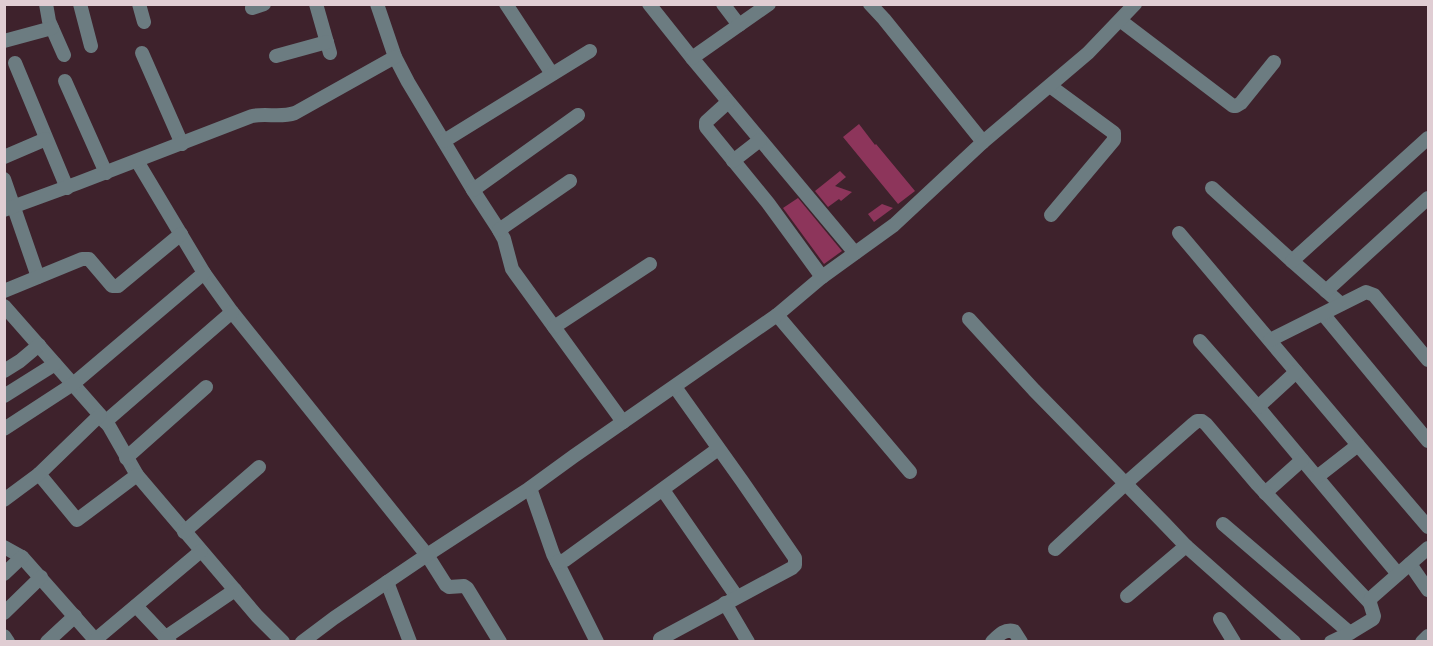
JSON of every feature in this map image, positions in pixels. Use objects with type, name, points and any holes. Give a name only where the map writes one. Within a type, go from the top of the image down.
[{"type":"street","points":[[46,4],[52,28],[64,55]]},
{"type":"street","points":[[80,4],[91,46]]},
{"type":"street","points":[[139,4],[144,22]]},
{"type":"street","points":[[276,56],[329,47],[316,4]]},
{"type":"street","points":[[376,4],[395,57],[504,239],[512,269],[623,422]]},
{"type":"street","points":[[506,4],[552,74]]},
{"type":"street","points":[[723,4],[739,25]]},
{"type":"street","points":[[692,58],[769,4]]},
{"type":"street","points":[[870,4],[983,141]]},
{"type":"street","points":[[302,642],[387,582],[530,488],[777,315],[822,277],[894,225],[983,141],[1088,53],[1136,4]]},
{"type":"street","points":[[652,6],[728,102],[855,253]]},
{"type":"street","points":[[1120,21],[1233,106],[1241,103],[1274,62]]},
{"type":"street","points":[[4,40],[52,28]]},
{"type":"street","points":[[444,141],[590,51]]},
{"type":"street","points":[[142,53],[182,144]]},
{"type":"street","points":[[9,208],[252,116],[286,116],[295,113],[395,57]]},
{"type":"street","points":[[15,63],[66,188]]},
{"type":"street","points":[[65,81],[106,173]]},
{"type":"street","points":[[1050,86],[1093,116],[1115,136],[1051,215]]},
{"type":"street","points":[[728,102],[706,122],[706,125],[768,203],[822,277]]},
{"type":"street","points":[[473,190],[578,115]]},
{"type":"street","points":[[1292,261],[1428,138]]},
{"type":"street","points":[[4,157],[46,139]]},
{"type":"street","points":[[733,161],[760,140]]},
{"type":"street","points":[[137,161],[204,273],[232,312],[427,555],[447,586],[467,588],[500,642]]},
{"type":"street","points":[[4,179],[9,208],[38,277]]},
{"type":"street","points":[[499,230],[570,181]]},
{"type":"street","points":[[1212,188],[1341,304]]},
{"type":"street","points":[[1326,291],[1428,198]]},
{"type":"street","points":[[1179,232],[1428,527]]},
{"type":"street","points":[[4,291],[82,259],[89,259],[112,286],[117,286],[181,234]]},
{"type":"street","points":[[554,327],[650,264]]},
{"type":"street","points":[[4,429],[73,384],[204,273]]},
{"type":"street","points":[[1270,340],[1366,292],[1374,295],[1428,360]]},
{"type":"street","points":[[4,306],[103,418],[136,475],[257,616],[283,642]]},
{"type":"street","points":[[4,500],[39,474],[232,312]]},
{"type":"street","points":[[1323,314],[1428,441]]},
{"type":"street","points":[[777,315],[910,472]]},
{"type":"street","points":[[969,319],[1034,390],[1186,546],[1294,642]]},
{"type":"street","points":[[1200,340],[1398,574]]},
{"type":"street","points":[[4,371],[39,345]]},
{"type":"street","points":[[4,396],[55,364]]},
{"type":"street","points":[[1258,406],[1296,372]]},
{"type":"street","points":[[126,458],[206,387]]},
{"type":"street","points":[[660,639],[795,565],[795,558],[675,387]]},
{"type":"street","points":[[1055,549],[1197,421],[1202,421],[1265,493],[1370,603],[1374,612],[1373,619],[1331,642]]},
{"type":"street","points":[[1317,477],[1358,446]]},
{"type":"street","points":[[556,562],[566,560],[718,449]]},
{"type":"street","points":[[1265,493],[1302,460]]},
{"type":"street","points":[[184,532],[259,467]]},
{"type":"street","points":[[39,474],[77,520],[136,475]]},
{"type":"street","points":[[530,488],[556,562],[597,642]]},
{"type":"street","points":[[663,490],[732,600],[748,642]]},
{"type":"street","points":[[1224,524],[1350,633]]},
{"type":"street","points":[[1126,596],[1186,546]]},
{"type":"street","points":[[4,547],[22,557],[96,641],[201,551]]},
{"type":"street","points":[[1370,603],[1371,598],[1428,548]]},
{"type":"street","points":[[4,574],[22,557]]},
{"type":"street","points":[[1410,564],[1428,590]]},
{"type":"street","points":[[4,613],[41,577]]},
{"type":"street","points":[[387,582],[410,642]]},
{"type":"street","points":[[136,606],[168,639],[235,590]]},
{"type":"street","points":[[47,642],[75,616]]},
{"type":"street","points":[[1220,619],[1234,642]]},
{"type":"street","points":[[992,642],[1008,630],[1014,631],[1021,642]]},
{"type":"street","points":[[4,636],[8,642]]},
{"type":"street","points":[[1422,642],[1428,636]]},
{"type":"building","points":[[859,124],[915,191],[898,204],[843,137]]},
{"type":"building","points":[[840,171],[846,177],[835,186],[852,192],[841,201],[839,199],[828,207],[815,191]]},
{"type":"building","points":[[798,198],[842,251],[824,264],[783,208]]},
{"type":"building","points":[[882,204],[893,208],[874,222],[868,214]]}]
